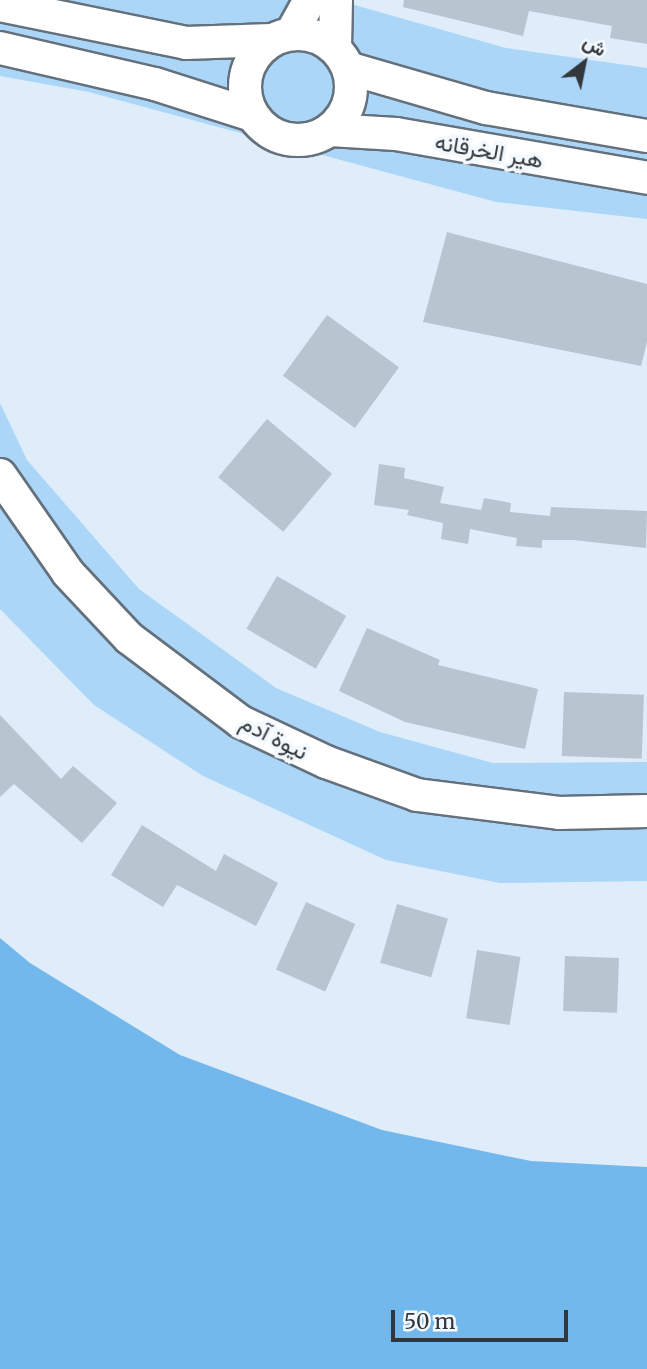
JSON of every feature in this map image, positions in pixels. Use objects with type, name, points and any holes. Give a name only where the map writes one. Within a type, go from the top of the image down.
[{"type":"street","points":[[310,0],[281,37],[255,54],[245,74],[244,95],[252,115],[263,129],[288,139],[314,139],[330,130],[349,102],[341,58],[336,0]]},
{"type":"street","points":[[0,5],[186,43],[307,34],[341,58]]},
{"type":"street","points":[[0,48],[155,84],[252,115]]},
{"type":"street","name":"هير الخرقانه","points":[[341,58],[486,108],[647,136]]},
{"type":"street","name":"هير الخرقانه","points":[[330,130],[396,134],[647,178]]},
{"type":"street","name":"نيوة آدم","points":[[0,475],[68,573],[128,638],[241,722],[326,762],[417,794],[504,809],[647,811]]},
{"type":"shaded area","points":[[0,0],[337,0],[506,48],[647,68],[647,219],[496,202],[89,92],[0,76]]},
{"type":"shaded area","points":[[0,403],[27,460],[139,589],[276,688],[380,732],[493,763],[647,762],[647,881],[500,883],[386,860],[203,776],[94,705],[0,609]]},
{"type":"shaded area","points":[[0,938],[30,963],[180,1055],[382,1130],[531,1161],[647,1167],[647,1369],[0,1369]]},
{"type":"building","points":[[404,0],[647,0],[647,44],[610,38],[612,26],[529,11],[523,36],[403,7]]},
{"type":"building","points":[[447,232],[647,284],[647,342],[641,366],[423,322]]},
{"type":"building","points":[[327,315],[399,367],[355,428],[283,376]]},
{"type":"building","points":[[267,419],[332,474],[283,532],[218,477]]},
{"type":"building","points":[[379,464],[405,468],[404,478],[444,487],[440,503],[481,510],[484,498],[511,503],[510,512],[550,516],[551,507],[647,511],[646,548],[573,540],[542,540],[542,548],[516,546],[517,538],[470,529],[468,544],[441,539],[443,523],[407,515],[409,510],[374,505]]},
{"type":"building","points":[[277,576],[346,616],[316,669],[246,629]]},
{"type":"building","points":[[367,628],[440,660],[438,665],[538,689],[525,749],[405,722],[339,691]]},
{"type":"building","points":[[564,692],[644,695],[642,759],[562,756]]},
{"type":"building","points":[[0,715],[61,779],[73,766],[117,803],[82,843],[14,784],[0,797]]},
{"type":"building","points":[[142,825],[216,871],[224,854],[278,883],[256,926],[177,885],[163,907],[111,875]]},
{"type":"building","points":[[306,902],[355,924],[325,992],[276,970]]},
{"type":"building","points":[[397,904],[448,919],[431,977],[380,963]]},
{"type":"building","points":[[477,950],[520,957],[510,1025],[466,1018]]},
{"type":"building","points":[[565,956],[619,958],[617,1013],[563,1011]]}]
